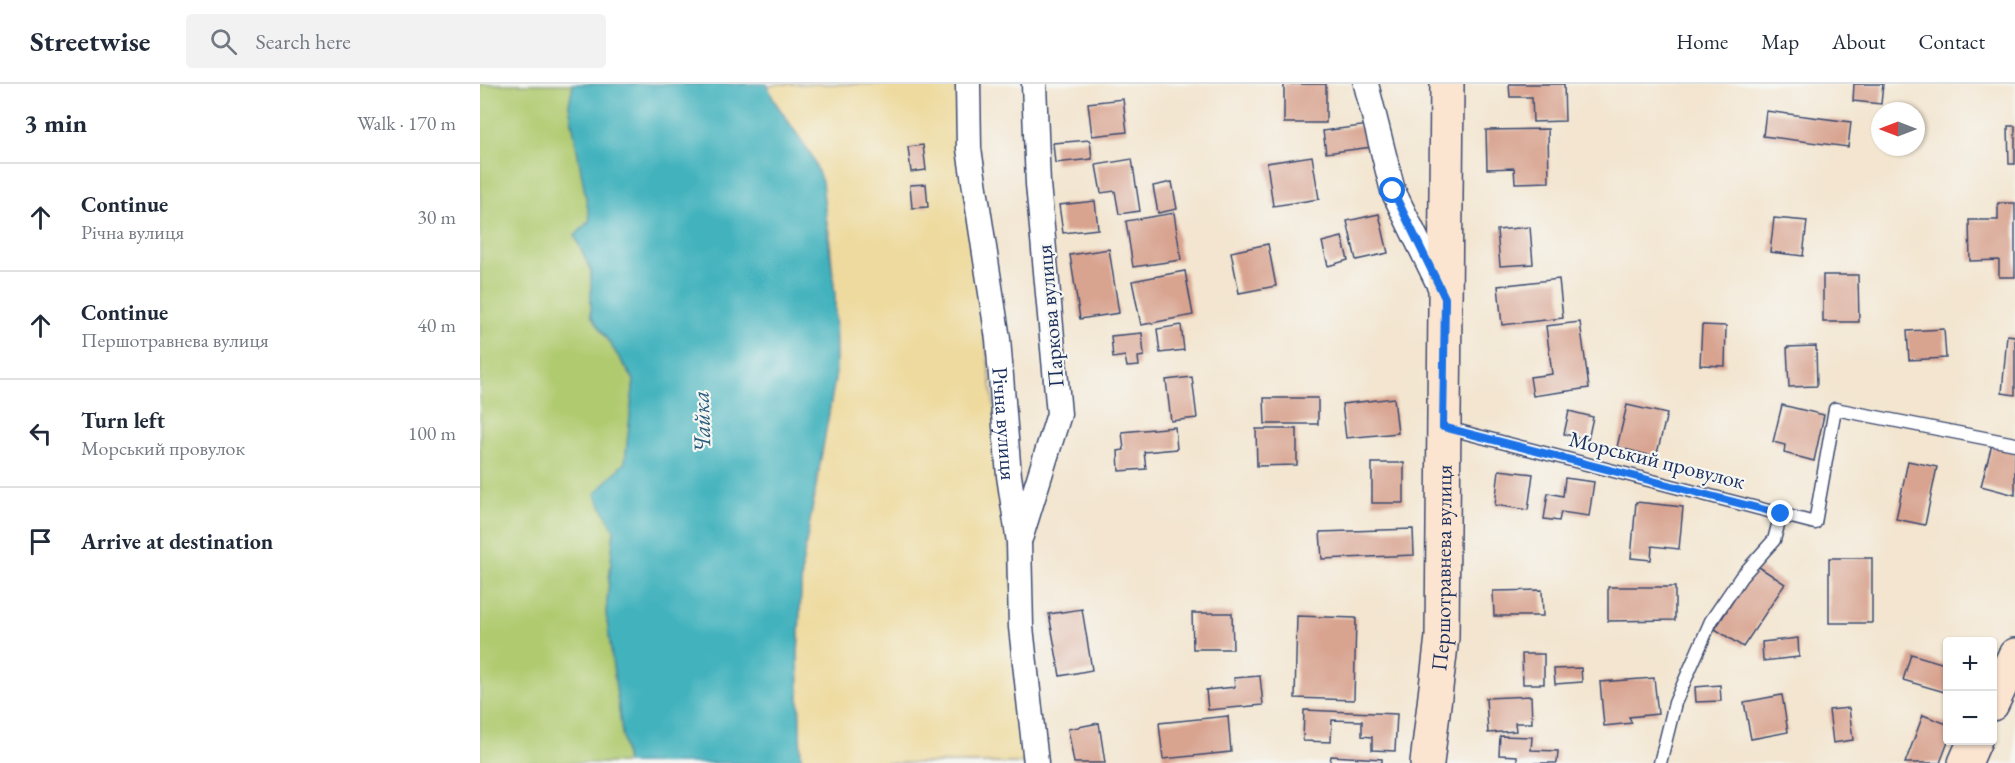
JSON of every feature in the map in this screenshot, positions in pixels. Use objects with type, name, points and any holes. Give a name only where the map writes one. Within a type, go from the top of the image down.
[{"type":"street","name":"Річна вулиця","points":[[968,84],[969,149],[998,339],[1009,476],[1019,542],[1021,627],[1036,763]]},
{"type":"street","name":"Паркова вулиця","points":[[1019,542],[1059,414],[1038,184],[1034,84]]},
{"type":"street","points":[[1366,84],[1393,191],[1445,298]]},
{"type":"street","name":"Першотравнева вулиця","points":[[1427,763],[1442,637],[1447,84]]},
{"type":"street","points":[[1997,693],[2015,655]]},
{"type":"street","points":[[1965,763],[1973,745]]},
{"type":"lane","name":"Морський провулок","points":[[1443,427],[1815,523],[1835,409],[2015,444]]},
{"type":"lane","points":[[1660,763],[1675,703],[1711,621],[1741,577],[1774,540],[1781,514]]},
{"type":"green space","points":[[480,84],[573,84],[569,105],[590,220],[575,236],[591,271],[591,315],[634,380],[625,462],[596,494],[614,529],[606,613],[626,763],[480,763]]},
{"type":"sand","points":[[778,84],[958,84],[972,235],[1002,470],[1029,763],[801,763],[798,656],[802,566],[836,373],[835,296],[829,231],[812,156],[767,87]]},
{"type":"water","name":"Чайка","points":[[573,84],[767,84],[775,102],[812,156],[822,182],[835,296],[836,373],[802,566],[798,656],[801,763],[626,763],[606,613],[614,530],[595,494],[625,462],[634,380],[591,315],[591,271],[575,236],[590,220],[569,105]]},
{"type":"building","points":[[1284,84],[1326,84],[1326,123],[1284,123]]},
{"type":"building","points":[[1509,84],[1564,84],[1565,121],[1533,122],[1532,97],[1510,97]]},
{"type":"building","points":[[1854,84],[1883,84],[1881,102],[1853,101]]},
{"type":"building","points":[[1123,99],[1127,132],[1092,136],[1088,103]]},
{"type":"building","points":[[1766,111],[1851,122],[1848,147],[1763,136]]},
{"type":"building","points":[[1369,125],[1372,147],[1326,153],[1323,131]]},
{"type":"building","points":[[2008,126],[2015,126],[2015,164],[2009,164]]},
{"type":"building","points":[[1548,129],[1549,182],[1515,183],[1514,168],[1487,169],[1486,130]]},
{"type":"building","points":[[1090,140],[1092,159],[1055,163],[1053,143]]},
{"type":"building","points":[[923,145],[926,170],[911,172],[908,147]]},
{"type":"building","points":[[1312,156],[1319,199],[1273,206],[1267,163]]},
{"type":"building","points":[[1132,159],[1140,211],[1119,214],[1115,191],[1101,193],[1096,165]]},
{"type":"building","points":[[1172,182],[1177,209],[1158,213],[1153,186]]},
{"type":"building","points":[[926,184],[928,207],[912,208],[910,185]]},
{"type":"building","points":[[1095,201],[1098,229],[1063,233],[1059,205]]},
{"type":"building","points":[[1998,203],[2015,203],[2015,277],[1999,277],[1999,260],[1970,261],[1969,220],[1998,220]]},
{"type":"building","points":[[1174,213],[1181,260],[1133,267],[1126,221]]},
{"type":"building","points":[[1379,214],[1388,253],[1356,260],[1347,221]]},
{"type":"building","points":[[1774,218],[1807,221],[1803,256],[1770,252]]},
{"type":"building","points":[[1530,227],[1533,264],[1500,266],[1497,230]]},
{"type":"building","points":[[1342,237],[1348,260],[1328,266],[1322,242]]},
{"type":"building","points":[[1268,244],[1276,286],[1239,293],[1231,252]]},
{"type":"building","points":[[1109,249],[1119,313],[1080,319],[1070,255]]},
{"type":"building","points":[[1185,271],[1193,315],[1141,325],[1132,281]]},
{"type":"building","points":[[1823,275],[1858,275],[1859,322],[1823,322]]},
{"type":"building","points":[[1559,279],[1563,318],[1502,325],[1498,286]]},
{"type":"building","points":[[1580,322],[1589,388],[1533,396],[1530,377],[1552,374],[1546,326]]},
{"type":"building","points":[[1181,325],[1184,350],[1160,353],[1157,329]]},
{"type":"building","points":[[1702,325],[1726,326],[1725,366],[1700,365]]},
{"type":"building","points":[[1944,329],[1946,358],[1909,360],[1907,331]]},
{"type":"building","points":[[1142,333],[1144,356],[1138,357],[1139,366],[1127,367],[1125,356],[1113,358],[1111,336]]},
{"type":"building","points":[[2007,335],[2015,336],[2015,395],[2002,393]]},
{"type":"building","points":[[1816,346],[1817,386],[1789,387],[1787,347]]},
{"type":"building","points":[[1192,377],[1197,418],[1171,421],[1166,380]]},
{"type":"building","points":[[1264,398],[1318,398],[1318,424],[1265,424]]},
{"type":"building","points":[[1394,398],[1398,433],[1346,438],[1342,404]]},
{"type":"building","points":[[1627,405],[1667,414],[1656,457],[1617,447]]},
{"type":"building","points":[[1782,405],[1824,415],[1814,461],[1784,453],[1785,445],[1773,442]]},
{"type":"building","points":[[1569,411],[1593,417],[1588,440],[1564,434]]},
{"type":"building","points":[[1175,427],[1177,449],[1144,452],[1146,469],[1119,471],[1118,451],[1124,450],[1122,432]]},
{"type":"building","points":[[1256,429],[1297,429],[1297,465],[1257,466]]},
{"type":"building","points":[[1992,444],[2015,450],[2015,495],[1981,486]]},
{"type":"building","points":[[1908,461],[1937,467],[1925,525],[1896,519]]},
{"type":"building","points":[[1372,463],[1404,463],[1404,503],[1372,503]]},
{"type":"building","points":[[1499,470],[1533,474],[1528,510],[1495,505]]},
{"type":"building","points":[[1565,478],[1594,482],[1589,516],[1561,512],[1559,521],[1544,519],[1548,493],[1563,496]]},
{"type":"building","points":[[1636,502],[1683,507],[1679,549],[1652,546],[1651,560],[1631,558]]},
{"type":"building","points":[[1413,529],[1414,555],[1322,559],[1320,532]]},
{"type":"building","points":[[1829,558],[1872,558],[1872,623],[1829,623]]},
{"type":"building","points":[[1756,565],[1785,584],[1743,647],[1715,629]]},
{"type":"building","points":[[1608,587],[1675,587],[1675,620],[1608,621]]},
{"type":"building","points":[[1542,590],[1543,616],[1494,616],[1493,591]]},
{"type":"building","points":[[1082,609],[1092,670],[1060,676],[1049,614]]},
{"type":"building","points":[[1192,613],[1232,613],[1233,649],[1193,649]]},
{"type":"building","points":[[1297,616],[1356,618],[1354,700],[1295,698]]},
{"type":"building","points":[[1798,638],[1799,657],[1763,661],[1762,642]]},
{"type":"building","points":[[1522,654],[1544,654],[1544,684],[1523,684]]},
{"type":"building","points":[[1911,654],[1943,664],[1943,692],[1903,680]]},
{"type":"building","points":[[1581,668],[1582,682],[1555,684],[1554,669]]},
{"type":"building","points":[[1260,676],[1263,705],[1208,710],[1206,690],[1235,687],[1234,678]]},
{"type":"building","points":[[1654,678],[1658,714],[1629,717],[1632,723],[1604,726],[1600,682]]},
{"type":"building","points":[[1720,685],[1721,701],[1696,702],[1695,687]]},
{"type":"building","points":[[1782,695],[1788,732],[1751,739],[1744,702]]},
{"type":"building","points":[[1531,696],[1532,723],[1515,723],[1516,731],[1488,733],[1486,698]]},
{"type":"building","points":[[1849,708],[1853,740],[1833,743],[1829,710]]},
{"type":"building","points":[[1304,710],[1397,714],[1395,751],[1372,750],[1372,737],[1362,736],[1362,721],[1332,720],[1331,742],[1303,741]]},
{"type":"building","points":[[1923,715],[1943,722],[1943,745],[1947,745],[1940,763],[1905,763]]},
{"type":"building","points":[[1228,716],[1231,752],[1163,759],[1159,723]]},
{"type":"building","points":[[1099,723],[1105,763],[1074,763],[1068,729]]},
{"type":"building","points":[[1500,736],[1532,737],[1531,750],[1558,751],[1557,763],[1517,763],[1517,756],[1499,755]]},
{"type":"building","points":[[1331,756],[1382,759],[1382,763],[1330,763]]},
{"type":"route","points":[[1393,191],[1445,298],[1443,427],[1781,514]]}]
